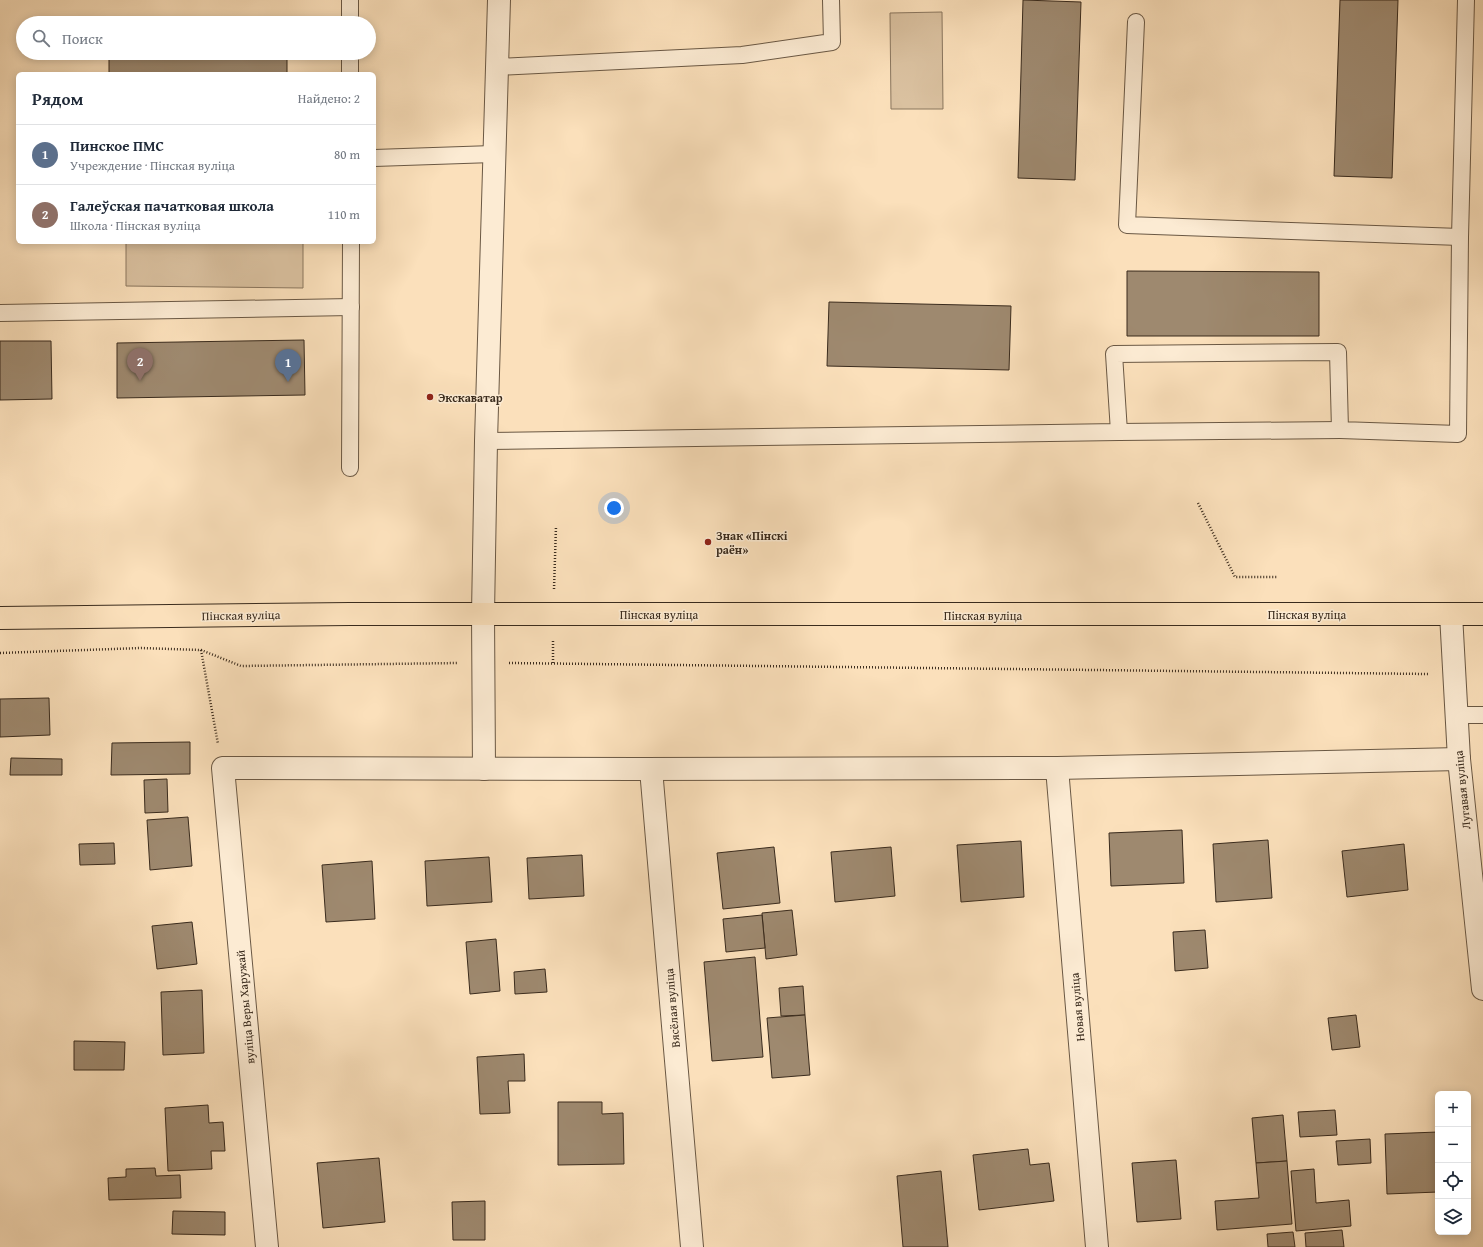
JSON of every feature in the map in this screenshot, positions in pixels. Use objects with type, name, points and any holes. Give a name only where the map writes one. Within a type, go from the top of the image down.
[{"type":"main road","name":"Пінская вуліца","points":[[0,618],[350,614],[1483,614]]},
{"type":"street","points":[[484,769],[483,614],[486,441],[493,154],[499,0]]},
{"type":"street","name":"Лугавая вуліца","points":[[1451,614],[1459,759],[1483,988]]},
{"type":"street","points":[[223,768],[1056,768],[1459,759]]},
{"type":"street","name":"вуліца Веры Харужай","points":[[223,768],[267,1247]]},
{"type":"street","name":"Новая вуліца","points":[[1056,768],[1096,1247]]},
{"type":"street","name":"Вясёлая вуліца","points":[[652,769],[692,1247]]},
{"type":"lane","points":[[350,0],[350,16]]},
{"type":"lane","points":[[496,67],[742,55],[832,42],[832,0]]},
{"type":"lane","points":[[486,441],[1340,430],[1458,434],[1460,237],[1466,0]]},
{"type":"lane","points":[[1136,22],[1127,225],[1460,237]]},
{"type":"lane","points":[[350,60],[350,72]]},
{"type":"lane","points":[[376,158],[493,154]]},
{"type":"lane","points":[[350,468],[351,244]]},
{"type":"lane","points":[[0,313],[351,307]]},
{"type":"lane","points":[[1119,432],[1114,354],[1338,352],[1340,430]]},
{"type":"lane","points":[[1457,715],[1483,715]]},
{"type":"path","points":[[1198,503],[1235,577],[1277,577]]},
{"type":"path","points":[[0,653],[141,648],[201,650],[241,666],[484,662],[1455,674]]},
{"type":"path","points":[[201,650],[223,768]]},
{"type":"shaded area","points":[[942,12],[943,109],[891,109],[890,13]]},
{"type":"shaded area","points":[[126,244],[303,244],[303,288],[126,286]]},
{"type":"building","points":[[1023,0],[1081,2],[1075,180],[1018,178]]},
{"type":"building","points":[[1340,0],[1398,0],[1392,178],[1334,176]]},
{"type":"building","points":[[109,60],[287,60],[287,72],[109,72]]},
{"type":"building","points":[[1127,271],[1319,272],[1319,336],[1127,336]]},
{"type":"building","points":[[829,302],[1011,306],[1009,370],[827,366]]},
{"type":"building","points":[[304,340],[305,395],[117,398],[117,343]]},
{"type":"building","points":[[0,341],[51,341],[52,399],[0,400]]},
{"type":"building","points":[[49,698],[50,735],[0,737],[0,699]]},
{"type":"building","points":[[190,742],[190,774],[111,775],[112,743]]},
{"type":"building","points":[[11,758],[62,759],[62,775],[10,775]]},
{"type":"building","points":[[167,779],[168,812],[145,813],[144,780]]},
{"type":"building","points":[[188,817],[192,866],[150,870],[147,820]]},
{"type":"building","points":[[1182,830],[1184,883],[1111,886],[1109,833]]},
{"type":"building","points":[[1268,840],[1272,898],[1216,902],[1213,844]]},
{"type":"building","points":[[1021,841],[1024,897],[961,902],[957,845]]},
{"type":"building","points":[[114,843],[115,864],[80,865],[79,844]]},
{"type":"building","points":[[1404,844],[1408,890],[1347,897],[1342,851]]},
{"type":"building","points":[[774,847],[780,903],[723,909],[717,853]]},
{"type":"building","points":[[891,847],[895,896],[835,902],[831,852]]},
{"type":"building","points":[[582,855],[584,896],[529,899],[527,858]]},
{"type":"building","points":[[489,857],[492,902],[427,906],[425,861]]},
{"type":"building","points":[[372,861],[375,919],[326,922],[322,865]]},
{"type":"building","points":[[792,910],[797,955],[766,959],[762,913]]},
{"type":"building","points":[[762,915],[765,948],[726,952],[723,919]]},
{"type":"building","points":[[192,922],[197,964],[157,969],[152,926]]},
{"type":"building","points":[[1205,930],[1208,968],[1175,971],[1173,932]]},
{"type":"building","points":[[496,939],[500,991],[470,994],[466,942]]},
{"type":"building","points":[[755,957],[763,1057],[712,1061],[704,962]]},
{"type":"building","points":[[545,969],[547,992],[515,994],[514,972]]},
{"type":"building","points":[[803,986],[805,1015],[781,1016],[779,988]]},
{"type":"building","points":[[202,990],[204,1053],[163,1055],[161,992]]},
{"type":"building","points":[[805,1015],[810,1075],[772,1078],[767,1018]]},
{"type":"building","points":[[1356,1015],[1360,1047],[1332,1050],[1328,1018]]},
{"type":"building","points":[[74,1041],[125,1042],[124,1070],[74,1070]]},
{"type":"building","points":[[524,1054],[525,1081],[508,1081],[510,1113],[480,1114],[477,1057]]},
{"type":"building","points":[[558,1102],[602,1102],[602,1114],[623,1113],[624,1164],[558,1165]]},
{"type":"building","points":[[208,1105],[209,1123],[223,1122],[225,1151],[211,1151],[212,1169],[168,1171],[165,1108]]},
{"type":"building","points":[[1335,1110],[1337,1135],[1300,1137],[1298,1112]]},
{"type":"building","points":[[1283,1115],[1287,1161],[1256,1163],[1252,1118]]},
{"type":"building","points":[[1435,1132],[1435,1192],[1387,1194],[1385,1134]]},
{"type":"building","points":[[1370,1139],[1371,1163],[1338,1165],[1336,1141]]},
{"type":"building","points":[[1028,1149],[1030,1165],[1049,1163],[1054,1201],[979,1210],[973,1155]]},
{"type":"building","points":[[379,1158],[385,1222],[323,1228],[317,1163]]},
{"type":"building","points":[[1176,1160],[1181,1219],[1137,1222],[1132,1163]]},
{"type":"building","points":[[1287,1161],[1292,1224],[1217,1230],[1215,1201],[1259,1198],[1256,1163]]},
{"type":"building","points":[[155,1168],[156,1176],[180,1175],[181,1198],[109,1200],[108,1178],[126,1177],[126,1169]]},
{"type":"building","points":[[1314,1169],[1316,1203],[1349,1200],[1351,1226],[1296,1231],[1291,1171]]},
{"type":"building","points":[[941,1171],[948,1247],[903,1247],[897,1176]]},
{"type":"building","points":[[485,1201],[485,1240],[453,1240],[452,1202]]},
{"type":"building","points":[[173,1211],[225,1212],[225,1235],[172,1234]]},
{"type":"building","points":[[1342,1230],[1344,1247],[1306,1247],[1305,1233]]},
{"type":"building","points":[[1293,1232],[1295,1247],[1268,1247],[1267,1234]]},
{"type":"place","name":"Галеўская пачатковая школа","points":[[140,381]]},
{"type":"place","name":"Пинское ПМС","points":[[288,382]]},
{"type":"place","name":"Экскаватар","points":[[430,397]]},
{"type":"place","name":"Знак «Пінскі раён»","points":[[708,542]]}]
